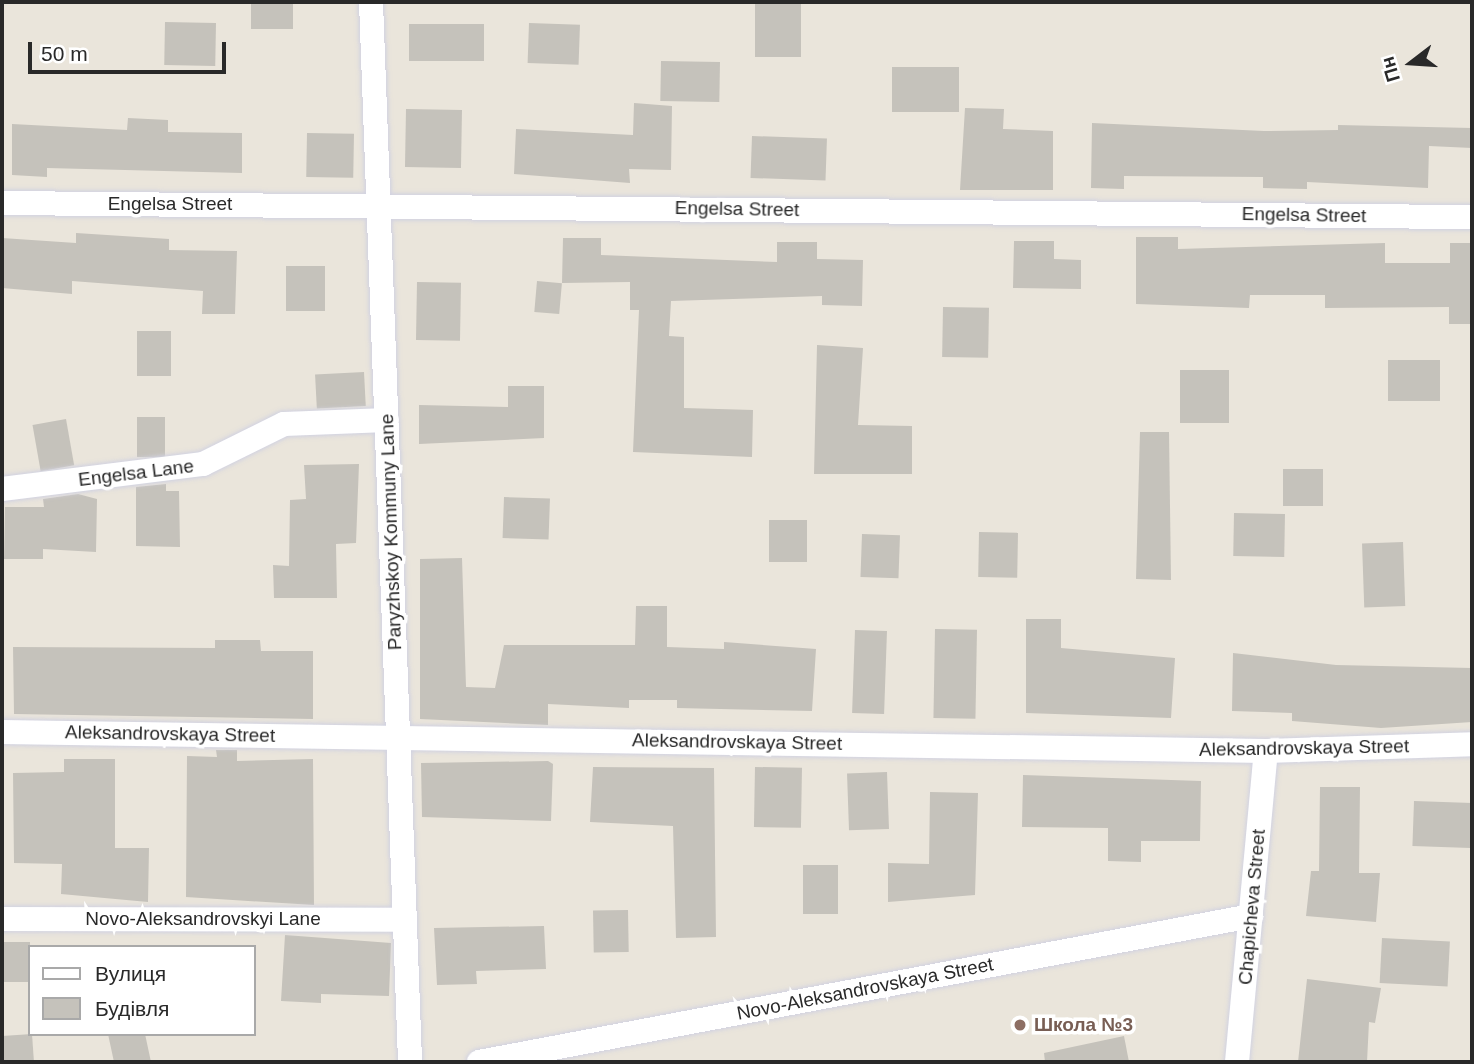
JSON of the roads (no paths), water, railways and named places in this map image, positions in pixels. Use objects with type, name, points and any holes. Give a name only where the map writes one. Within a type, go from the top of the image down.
[{"type":"street","name":"Paryzhskoy Kommuny Lane","points":[[371,2],[410,1062]]},
{"type":"street","name":"Engelsa Street","points":[[2,203],[1472,217]]},
{"type":"street","name":"Engelsa Lane","points":[[2,489],[203,464],[284,424],[387,420]]},
{"type":"street","name":"Aleksandrovskaya Street","points":[[2,732],[1266,751],[1472,744]]},
{"type":"street","name":"Chapicheva Street","points":[[1237,1062],[1266,751]]},
{"type":"street","name":"Novo-Aleksandrovskaya Street","points":[[479,1062],[1251,916]]},
{"type":"street","name":"Novo-Aleksandrovskyi Lane","points":[[2,919],[405,920]]},
{"type":"place","name":"Школа №3","points":[[1020,1025]]}]
